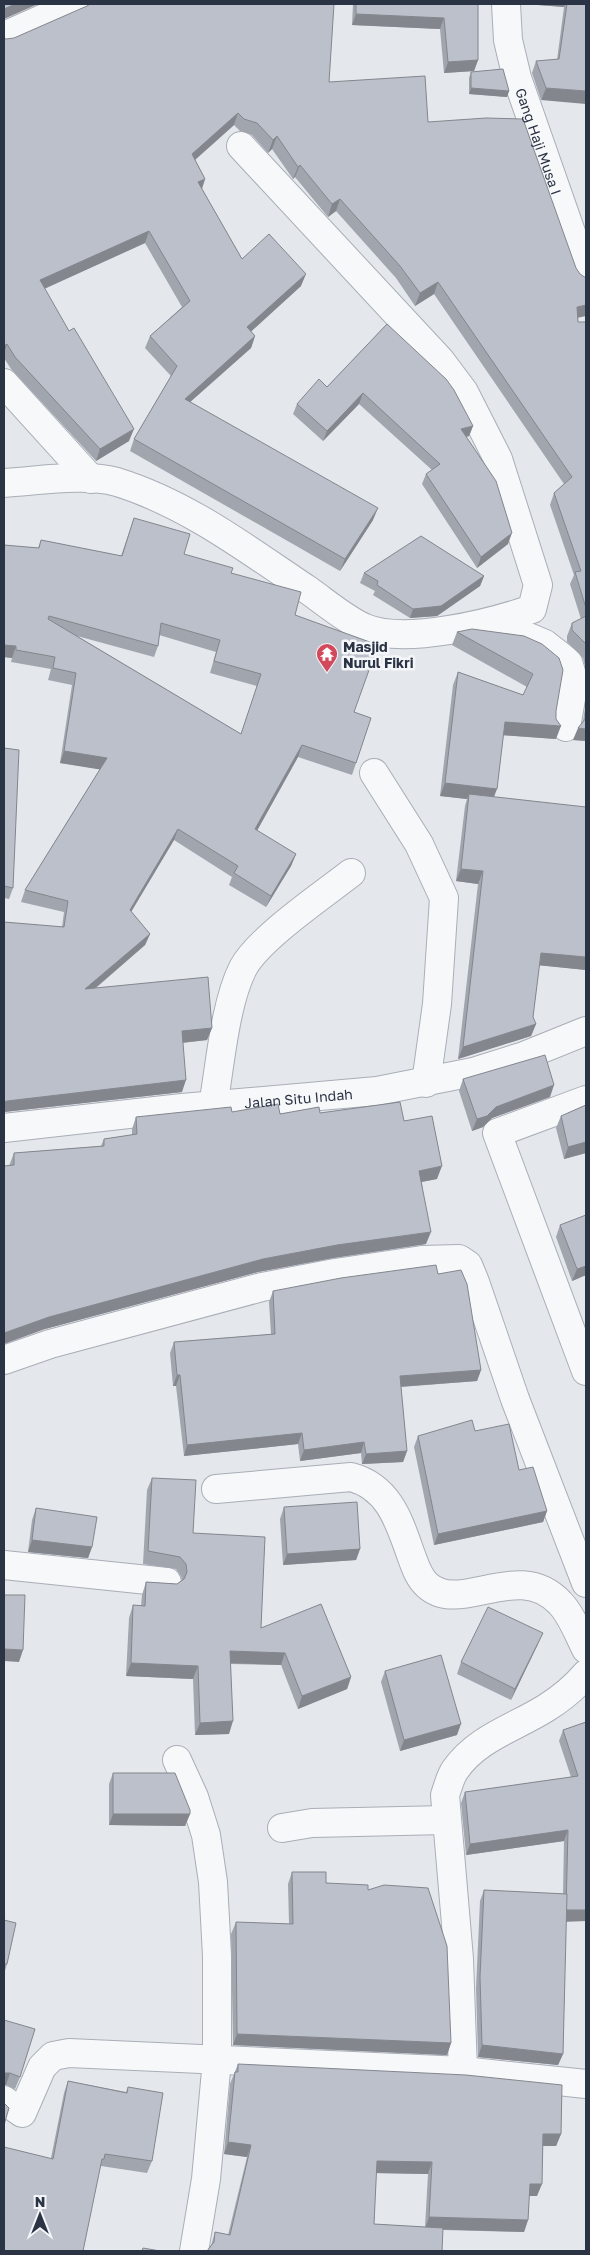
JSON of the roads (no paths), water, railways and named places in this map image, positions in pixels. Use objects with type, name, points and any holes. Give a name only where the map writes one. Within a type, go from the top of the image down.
[{"type":"street","points":[[4,36],[76,4]]},
{"type":"street","name":"Gang Haji Musa I","points":[[506,4],[508,40],[517,78],[586,275]]},
{"type":"street","points":[[4,483],[91,479],[116,482],[168,502],[212,526],[365,628],[400,635],[493,622],[532,609],[538,585],[498,459],[464,392],[440,360],[241,146]]},
{"type":"street","points":[[4,382],[91,479]]},
{"type":"street","points":[[493,622],[545,644],[568,662],[574,682],[566,727]]},
{"type":"street","points":[[374,773],[419,844],[444,898],[437,1004],[426,1083]]},
{"type":"street","points":[[213,1106],[232,1001],[244,968],[271,936],[352,873]]},
{"type":"street","name":"Jalan Situ Indah","points":[[4,1128],[377,1091],[426,1083],[524,1056],[586,1031]]},
{"type":"street","points":[[586,1100],[497,1133],[586,1371]]},
{"type":"street","points":[[4,1360],[50,1344],[262,1286],[422,1260],[459,1258],[468,1264],[515,1399],[586,1583]]},
{"type":"street","points":[[216,1489],[352,1477],[368,1481],[380,1492],[394,1511],[418,1573],[427,1585],[439,1592],[454,1594],[514,1585],[532,1585],[549,1593],[562,1604],[586,1649]]},
{"type":"street","points":[[4,1566],[168,1582]]},
{"type":"street","points":[[463,2071],[459,1959],[445,1795],[453,1772],[468,1754],[503,1729],[544,1709],[570,1692],[586,1674]]},
{"type":"street","points":[[177,1760],[194,1797],[206,1835],[213,1882],[217,1956],[217,2060],[206,2179],[194,2251]]},
{"type":"street","points":[[282,1828],[312,1823],[446,1820]]},
{"type":"street","points":[[13,2106],[42,2067],[53,2056],[69,2052],[463,2071],[586,2084]]},
{"type":"place","name":"Masjid Nurul Fikri","points":[[327,673]]}]
